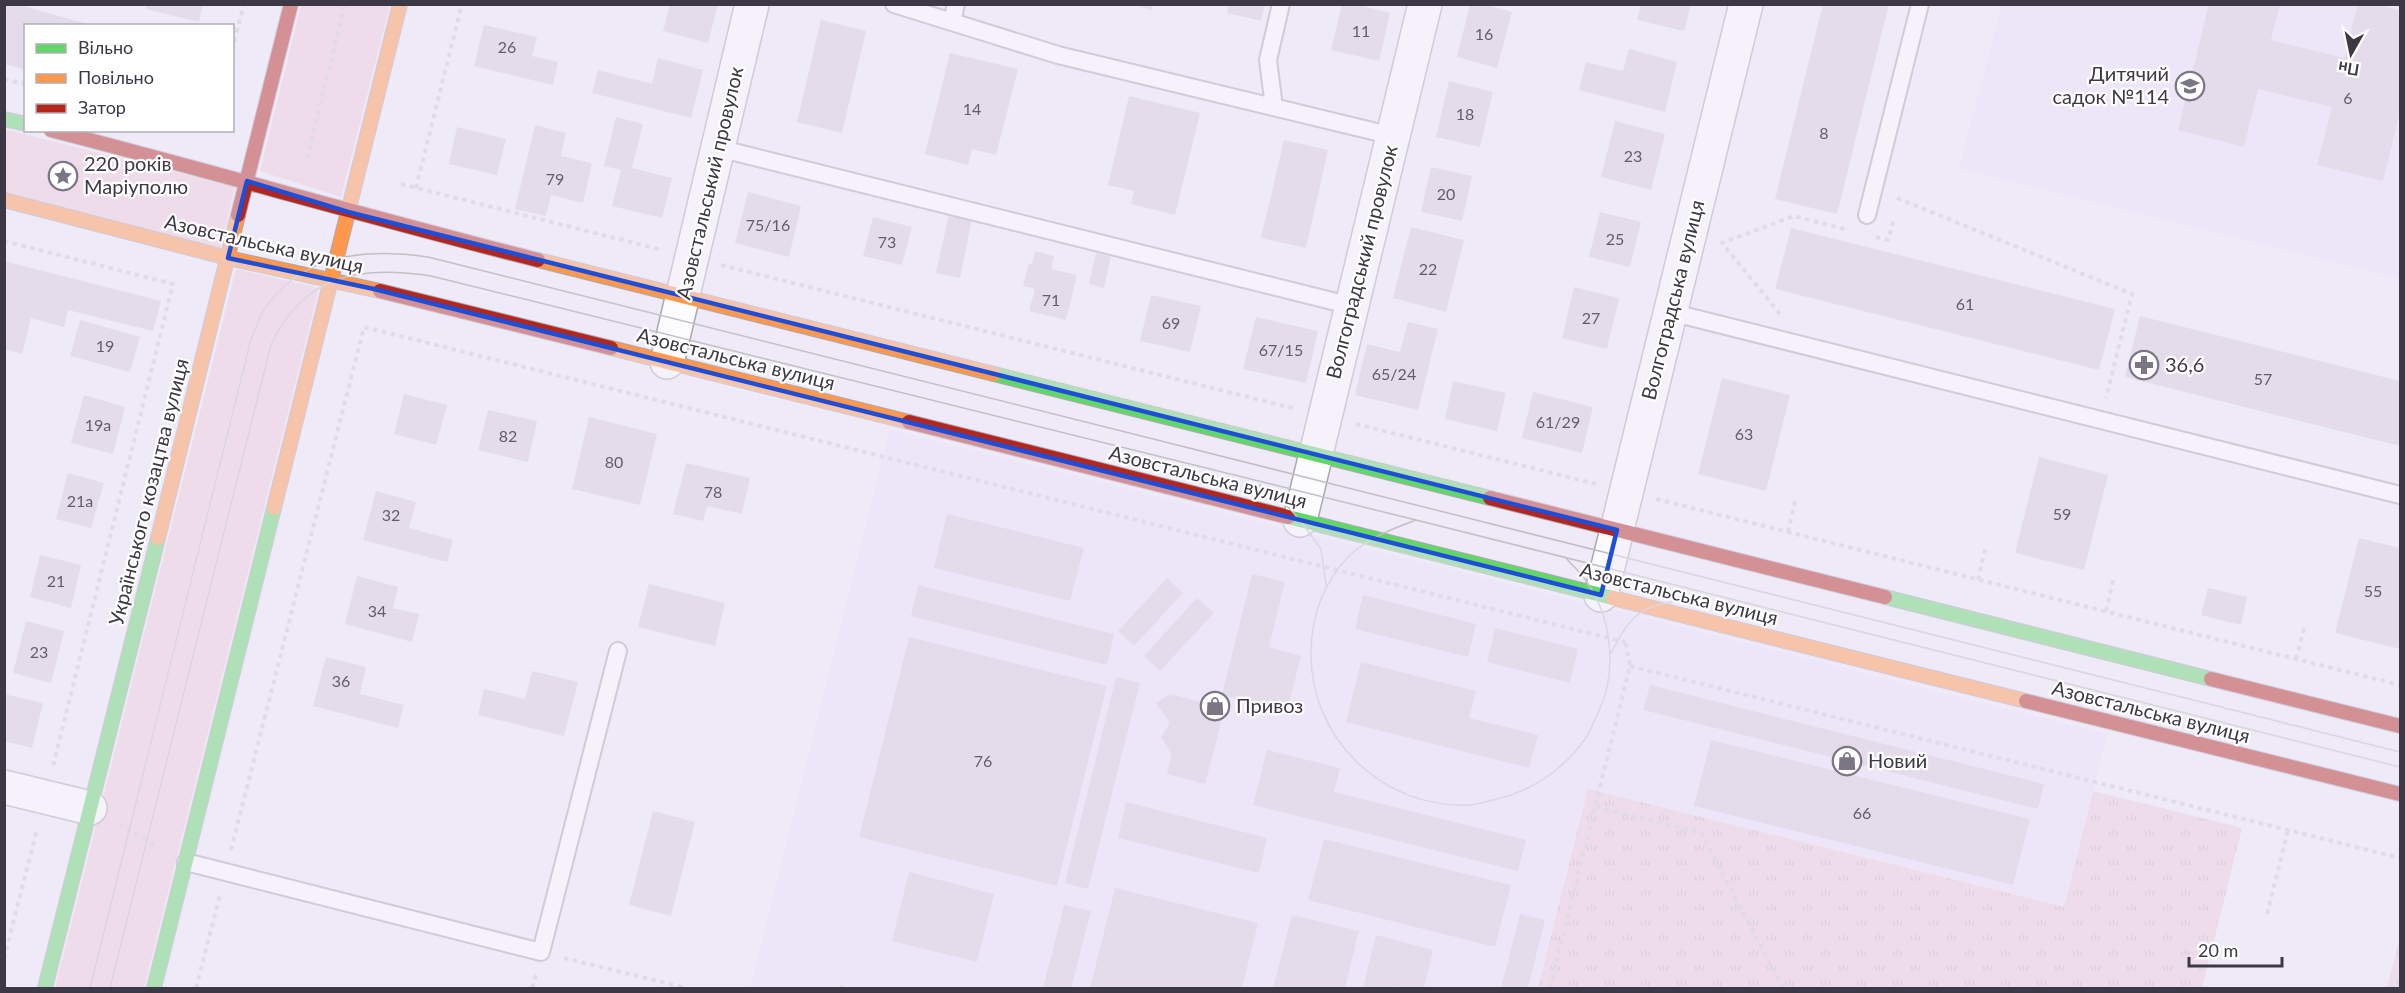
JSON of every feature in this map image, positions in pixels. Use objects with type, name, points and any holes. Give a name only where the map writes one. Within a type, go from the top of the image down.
[{"type":"street","name":"Українського козацтва вулиця","points":[[45,988],[291,4]]},
{"type":"street","points":[[154,988],[400,4]]},
{"type":"street","name":"Азовстальський провулок","points":[[667,362],[752,4]]},
{"type":"street","name":"Волгоградський провулок","points":[[1300,520],[1425,4]]},
{"type":"street","name":"Волгоградська вулиця","points":[[1600,595],[1746,4]]},
{"type":"street","points":[[4,118],[24,123]]},
{"type":"street","points":[[59,132],[247,181],[348,212],[2400,726]]},
{"type":"street","name":"Азовстальська вулиця","points":[[4,200],[228,258],[331,279],[2400,794]]},
{"type":"street","points":[[4,787],[90,808]]},
{"type":"lane","points":[[894,4],[1058,55],[1393,136]]},
{"type":"lane","points":[[952,22],[956,4]]},
{"type":"lane","points":[[1274,107],[1268,60],[1281,4]]},
{"type":"lane","points":[[1867,215],[1920,4]]},
{"type":"lane","points":[[718,148],[1352,306]]},
{"type":"lane","points":[[1670,312],[2400,495]]},
{"type":"lane","points":[[186,862],[542,952],[618,651]]},
{"type":"path","points":[[234,42],[244,4]]},
{"type":"path","points":[[307,158],[345,4]]},
{"type":"path","points":[[416,188],[462,4]]},
{"type":"path","points":[[4,79],[24,84]]},
{"type":"path","points":[[401,184],[1626,491]]},
{"type":"path","points":[[1874,188],[2132,294],[2100,420]]},
{"type":"path","points":[[1807,347],[1722,243],[1794,216],[1857,232]]},
{"type":"path","points":[[1867,235],[1888,240]]},
{"type":"path","points":[[4,241],[173,284],[4,959]]},
{"type":"path","points":[[196,988],[364,327],[1625,642],[1630,666],[1551,988]]},
{"type":"path","points":[[1788,532],[1796,497]]},
{"type":"path","points":[[1659,500],[2400,685]]},
{"type":"path","points":[[1978,580],[1986,545]]},
{"type":"path","points":[[2106,611],[2114,577]]},
{"type":"path","points":[[2296,659],[2305,625]]},
{"type":"path","points":[[1630,666],[2400,858]]},
{"type":"path","points":[[1596,807],[1701,833],[1783,988]]},
{"type":"path","points":[[90,808],[186,862]]},
{"type":"path","points":[[2267,914],[2288,830]]},
{"type":"path","points":[[542,952],[686,988]]},
{"type":"highlighted area","points":[[247,181],[348,212],[1617,530],[1601,595],[374,289],[228,258]]},
{"type":"shaded area","name":"Дитячий садок №114","points":[[2001,5],[2400,5],[2400,278],[1960,168]]},
{"type":"shaded area","name":"Привоз","points":[[890,430],[2107,734],[2064,907],[1588,789],[1538,988],[751,988]]},
{"type":"green space","points":[[301,5],[390,5],[341,197],[260,171]]},
{"type":"green space","points":[[4,129],[235,187],[220,248],[5,194]]},
{"type":"green space","points":[[236,269],[319,288],[144,988],[55,988]]},
{"type":"green space","points":[[1588,789],[2064,907],[2093,791],[2242,828],[2202,988],[1538,988]]},
{"type":"green space","points":[[2400,936],[2400,988],[2387,988]]},
{"type":"building","points":[[4,4],[16,4],[88,24],[24,24],[24,69],[4,64]]},
{"type":"building","points":[[147,4],[203,4],[199,22],[146,9]]},
{"type":"building","points":[[670,4],[718,4],[708,43],[663,31]]},
{"type":"building","points":[[1133,4],[1153,4],[1151,10]]},
{"type":"building","points":[[1229,4],[1265,4],[1261,21],[1227,13]]},
{"type":"building","points":[[1342,4],[1356,4],[1390,13],[1379,61],[1331,50]]},
{"type":"building","points":[[1470,4],[1482,4],[1512,12],[1497,68],[1457,57]]},
{"type":"building","points":[[1641,4],[1691,4],[1684,31],[1637,20]]},
{"type":"building","points":[[1823,4],[1889,4],[1837,214],[1775,199]]},
{"type":"building","points":[[2209,4],[2280,4],[2271,40],[2344,58],[2358,4],[2375,4],[2400,11],[2400,112],[2383,181],[2317,165],[2332,107],[2258,89],[2244,147],[2178,130]]},
{"type":"building","points":[[821,20],[866,31],[842,133],[797,122]]},
{"type":"building","points":[[484,25],[537,37],[532,56],[558,62],[553,85],[474,66]]},
{"type":"building","points":[[1629,49],[1677,62],[1665,112],[1579,90],[1586,62],[1623,71]]},
{"type":"building","points":[[950,53],[1018,69],[996,155],[972,149],[968,165],[925,154]]},
{"type":"building","points":[[658,58],[703,70],[691,118],[592,93],[598,70],[652,84]]},
{"type":"building","points":[[1449,81],[1493,92],[1480,147],[1436,137]]},
{"type":"building","points":[[1129,96],[1200,113],[1175,215],[1131,204],[1134,191],[1108,185]]},
{"type":"building","points":[[616,117],[643,124],[632,168],[672,178],[662,218],[612,206],[621,170],[604,166]]},
{"type":"building","points":[[1615,121],[1665,134],[1651,190],[1601,177]]},
{"type":"building","points":[[535,125],[566,133],[561,156],[592,163],[583,203],[551,195],[546,216],[515,209]]},
{"type":"building","points":[[457,127],[506,139],[497,175],[449,164]]},
{"type":"building","points":[[1284,140],[1328,150],[1306,248],[1261,238]]},
{"type":"building","points":[[1431,167],[1472,176],[1462,221],[1421,212]]},
{"type":"building","points":[[748,192],[801,206],[789,257],[735,243]]},
{"type":"building","points":[[1600,212],[1641,222],[1630,267],[1589,257]]},
{"type":"building","points":[[949,214],[972,219],[960,278],[936,273]]},
{"type":"building","points":[[873,217],[912,227],[902,265],[863,256]]},
{"type":"building","points":[[1411,227],[1464,240],[1446,312],[1393,298]]},
{"type":"building","points":[[1791,228],[2115,309],[2099,370],[1775,289]]},
{"type":"building","points":[[1035,251],[1054,256],[1051,269],[1077,275],[1066,320],[1029,311],[1035,289],[1023,286]]},
{"type":"building","points":[[1096,253],[1111,257],[1104,288],[1089,284]]},
{"type":"building","points":[[4,261],[161,301],[153,331],[68,310],[64,327],[31,318],[22,354],[4,349]]},
{"type":"building","points":[[1574,287],[1619,298],[1607,349],[1562,338]]},
{"type":"building","points":[[1151,295],[1201,306],[1190,352],[1140,341]]},
{"type":"building","points":[[2140,316],[2400,381],[2400,446],[2125,377]]},
{"type":"building","points":[[1256,317],[1318,331],[1306,383],[1243,369]]},
{"type":"building","points":[[80,320],[140,337],[130,372],[70,356]]},
{"type":"building","points":[[1408,322],[1438,329],[1418,410],[1355,395],[1367,344],[1400,352]]},
{"type":"building","points":[[1722,378],[1790,395],[1766,491],[1698,474]]},
{"type":"building","points":[[1453,381],[1506,393],[1497,431],[1445,419]]},
{"type":"building","points":[[1533,392],[1593,407],[1582,453],[1522,438]]},
{"type":"building","points":[[404,394],[447,405],[436,445],[394,434]]},
{"type":"building","points":[[84,395],[125,407],[113,454],[71,443]]},
{"type":"building","points":[[488,410],[537,421],[528,462],[478,450]]},
{"type":"building","points":[[589,417],[657,434],[640,505],[572,489]]},
{"type":"building","points":[[2039,457],[2108,475],[2084,570],[2015,553]]},
{"type":"building","points":[[686,463],[750,478],[742,514],[707,506],[703,521],[673,514]]},
{"type":"building","points":[[68,473],[104,483],[91,528],[56,519]]},
{"type":"building","points":[[376,491],[416,502],[409,528],[453,540],[447,562],[363,540]]},
{"type":"building","points":[[947,514],[1084,548],[1070,601],[934,568]]},
{"type":"building","points":[[2359,538],[2400,548],[2400,649],[2335,633]]},
{"type":"building","points":[[40,555],[81,565],[71,608],[30,597]]},
{"type":"building","points":[[1252,574],[1285,582],[1269,647],[1301,656],[1287,711],[1222,695]]},
{"type":"building","points":[[357,576],[398,587],[393,608],[419,614],[412,642],[345,624]]},
{"type":"building","points":[[1167,578],[1183,593],[1134,646],[1118,631]]},
{"type":"building","points":[[649,584],[725,603],[715,646],[638,627]]},
{"type":"building","points":[[918,585],[1114,634],[1107,665],[911,616]]},
{"type":"building","points":[[2208,588],[2247,597],[2241,625],[2201,615]]},
{"type":"building","points":[[1363,595],[1476,624],[1468,657],[1355,629]]},
{"type":"building","points":[[1197,598],[1214,613],[1160,671],[1144,656]]},
{"type":"building","points":[[26,621],[64,631],[51,683],[13,673]]},
{"type":"building","points":[[1495,628],[1578,649],[1570,683],[1487,662]]},
{"type":"building","points":[[909,637],[1107,686],[1057,886],[859,837]]},
{"type":"building","points":[[326,657],[366,667],[360,694],[404,705],[398,728],[313,706]]},
{"type":"building","points":[[1361,662],[1476,691],[1469,718],[1538,735],[1529,768],[1346,722]]},
{"type":"building","points":[[532,671],[578,682],[564,736],[478,715],[484,689],[525,699]]},
{"type":"building","points":[[1116,677],[1140,683],[1088,889],[1065,883]]},
{"type":"building","points":[[1650,685],[2044,784],[2038,809],[1643,710]]},
{"type":"building","points":[[4,694],[43,703],[32,748],[4,741]]},
{"type":"building","points":[[1170,694],[1225,708],[1205,784],[1167,774],[1171,754],[1161,737],[1170,723],[1156,703]]},
{"type":"building","points":[[1711,740],[2030,819],[2013,885],[1694,806]]},
{"type":"building","points":[[1267,750],[1340,768],[1334,792],[1526,840],[1518,871],[1253,805]]},
{"type":"building","points":[[1126,802],[1267,838],[1259,873],[1118,838]]},
{"type":"building","points":[[653,811],[695,822],[671,916],[629,905]]},
{"type":"building","points":[[1324,839],[1511,885],[1495,947],[1308,900]]},
{"type":"building","points":[[909,872],[994,894],[977,962],[892,941]]},
{"type":"building","points":[[1115,888],[1258,923],[1242,988],[1090,988]]},
{"type":"building","points":[[1064,905],[1091,911],[1071,988],[1043,988]]},
{"type":"building","points":[[1520,914],[1545,920],[1528,988],[1501,988]]},
{"type":"building","points":[[1292,915],[1359,931],[1345,988],[1273,988]]},
{"type":"building","points":[[1376,935],[1433,950],[1424,988],[1394,986],[1394,988],[1363,988]]},
{"type":"tram line","points":[[90,988],[251,339],[262,313],[277,293],[295,278],[314,267],[336,259],[358,255],[405,254],[428,257],[2400,752]]},
{"type":"tram line","points":[[110,988],[271,345],[284,321],[300,303],[317,289],[357,274],[380,272],[431,276],[2400,767]]},
{"type":"tram line","points":[[1259,485],[1277,495],[1300,520],[1321,549],[1326,585]]},
{"type":"tram line","points":[[1416,520],[1372,539],[1356,550],[1340,566],[1321,600],[1314,624],[1311,650],[1314,682],[1323,712],[1337,739],[1357,762],[1380,781],[1408,795],[1438,803],[1473,805],[1523,790],[1557,769],[1577,750],[1589,733],[1605,696],[1608,680],[1610,663],[1607,630],[1603,614],[1589,585],[1565,557]]},
{"type":"tram line","points":[[1611,653],[1627,625],[1641,612],[1674,602],[1710,599]]},
{"type":"traffic: fast","points":[[4,119],[24,124]]},
{"type":"traffic: fast","points":[[994,374],[1490,498]]},
{"type":"traffic: fast","points":[[154,988],[274,508]]},
{"type":"traffic: fast","points":[[1288,517],[1613,598]]},
{"type":"traffic: fast","points":[[45,988],[158,538]]},
{"type":"traffic: fast","points":[[1885,597],[2211,679]]},
{"type":"traffic: slow","points":[[274,508],[400,4]]},
{"type":"traffic: slow","points":[[4,200],[228,258],[380,291]]},
{"type":"traffic: slow","points":[[158,538],[238,215]]},
{"type":"traffic: slow","points":[[538,260],[994,374]]},
{"type":"traffic: slow","points":[[611,348],[909,422]]},
{"type":"traffic: slow","points":[[1613,598],[2026,701]]},
{"type":"traffic: jam","points":[[238,215],[291,4]]},
{"type":"traffic: jam","points":[[59,132],[538,260]]},
{"type":"traffic: jam","points":[[380,291],[611,348]]},
{"type":"traffic: jam","points":[[909,422],[1288,517]]},
{"type":"traffic: jam","points":[[1490,498],[1885,597]]},
{"type":"traffic: jam","points":[[2211,679],[2400,726]]},
{"type":"traffic: jam","points":[[2026,701],[2400,794]]},
{"type":"place","name":"Дитячий садок №114","points":[[2190,86]]},
{"type":"place","name":"220 років Маріуполю","points":[[63,176]]},
{"type":"place","name":"36,6","points":[[2144,365]]},
{"type":"place","name":"Привоз","points":[[1215,706]]},
{"type":"place","name":"Новий","points":[[1847,761]]}]
